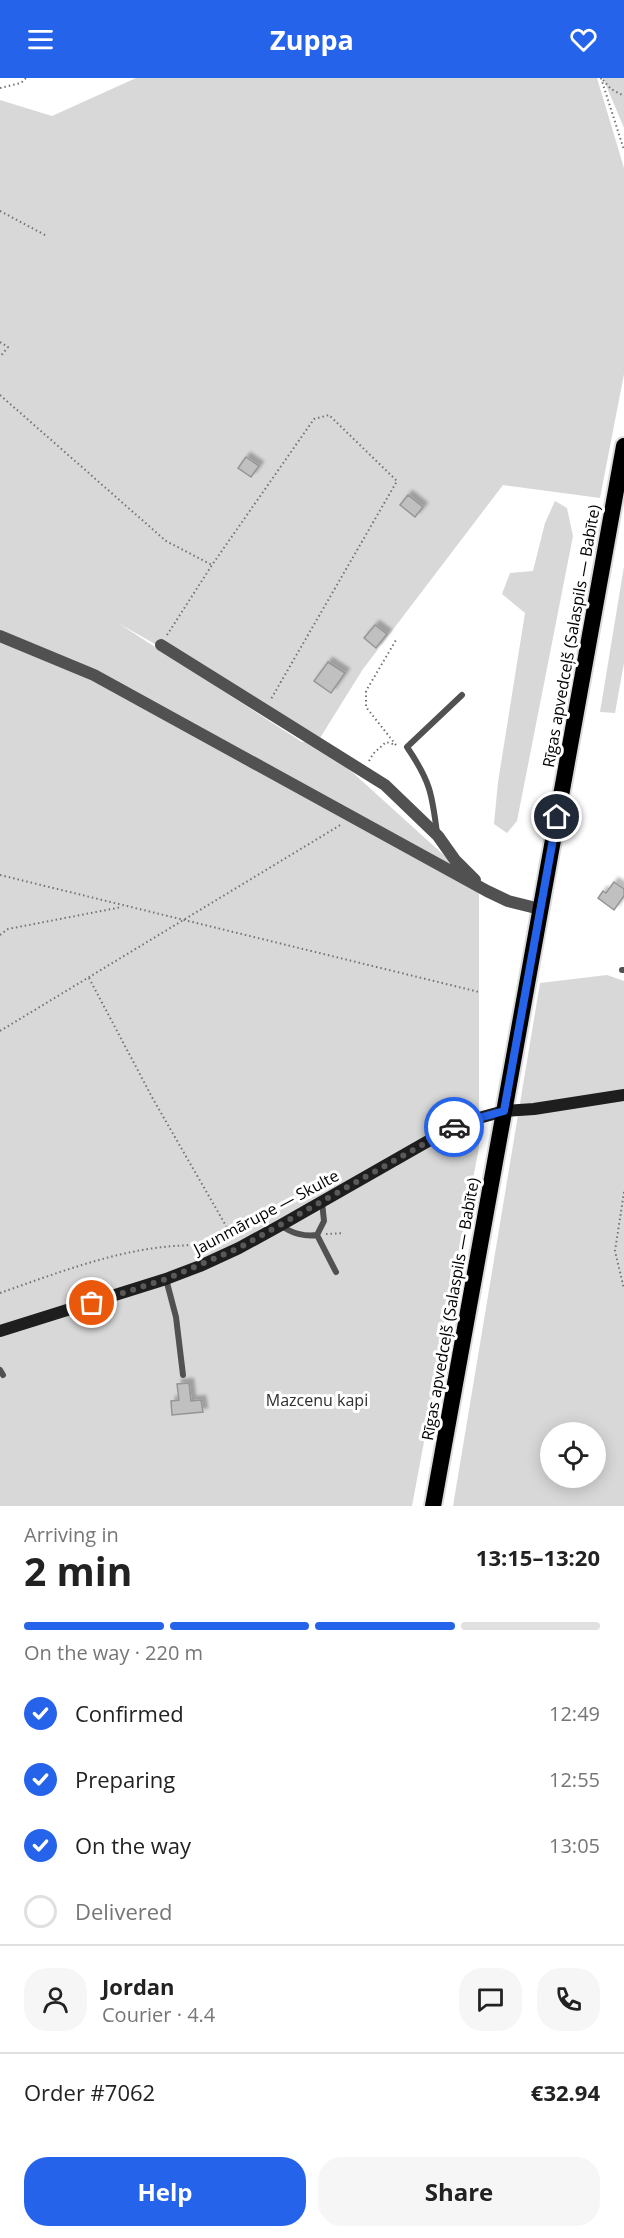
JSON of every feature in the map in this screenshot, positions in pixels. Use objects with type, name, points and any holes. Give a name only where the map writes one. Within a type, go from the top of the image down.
[{"type":"highway","name":"Rīgas apvedceļš (Salaspils — Babīte)","points":[[433,1506],[624,446]]},
{"type":"main road","name":"Jaunmārupe — Skulte","points":[[0,1331],[166,1279],[239,1248],[444,1132],[468,1121],[504,1111],[534,1109],[624,1095]]},
{"type":"street","points":[[0,636],[94,675],[487,891],[508,901],[540,909]]},
{"type":"street","points":[[161,645],[385,785],[438,836],[455,860],[487,891]]},
{"type":"lane","points":[[438,836],[432,792],[423,771],[407,747],[462,694]]},
{"type":"lane","points":[[317,1235],[324,1221],[322,1203]]},
{"type":"lane","points":[[281,1225],[288,1230],[302,1234],[317,1235]]},
{"type":"lane","points":[[317,1235],[336,1272]]},
{"type":"lane","points":[[166,1279],[176,1317],[183,1375]]},
{"type":"path","points":[[0,88],[21,83],[26,78]]},
{"type":"path","points":[[601,78],[611,89],[624,96]]},
{"type":"path","points":[[601,78],[624,150]]},
{"type":"path","points":[[0,211],[45,235]]},
{"type":"path","points":[[0,342],[8,347],[0,357]]},
{"type":"path","points":[[0,395],[166,541],[213,565]]},
{"type":"path","points":[[161,645],[314,419],[329,415],[397,481],[265,710]]},
{"type":"path","points":[[362,771],[373,754],[386,742],[396,745],[366,707],[366,691],[396,639]]},
{"type":"path","points":[[0,1031],[352,818]]},
{"type":"path","points":[[0,875],[479,992]]},
{"type":"path","points":[[0,935],[8,929],[124,906]]},
{"type":"path","points":[[88,978],[153,1099],[239,1248]]},
{"type":"path","points":[[624,1192],[615,1251],[624,1289]]},
{"type":"path","points":[[317,1235],[344,1233]]},
{"type":"path","points":[[0,1293],[117,1254],[199,1245],[239,1248]]},
{"type":"green space","name":"Mazcenu kapi","points":[[136,78],[597,78],[624,168],[624,374],[600,498],[503,485],[363,669],[320,738],[118,623],[302,742],[319,742],[479,887],[479,1147],[412,1506],[0,1506],[0,100],[52,116]]},
{"type":"green space","points":[[603,78],[624,78],[624,128]]},
{"type":"green space","points":[[555,501],[567,508],[573,536],[517,821],[507,833],[494,824],[498,782],[525,613],[502,594],[510,573],[533,571],[545,523]]},
{"type":"green space","points":[[624,566],[624,663],[615,713],[600,712]]},
{"type":"green space","points":[[607,975],[624,981],[624,1506],[453,1506],[540,983]]},
{"type":"building","points":[[246,457],[259,466],[251,477],[238,468]]},
{"type":"building","points":[[408,495],[423,507],[415,517],[400,505]]},
{"type":"building","points":[[375,625],[387,634],[376,648],[364,638]]},
{"type":"building","points":[[328,662],[345,673],[331,693],[314,681]]},
{"type":"building","points":[[614,882],[624,889],[624,896],[614,910],[598,898],[603,891],[606,893]]},
{"type":"building","points":[[189,1383],[191,1401],[201,1400],[203,1412],[172,1415],[171,1401],[179,1400],[177,1384]]},
{"type":"way so far","points":[[92,1303],[166,1279],[239,1248],[454,1127]]},
{"type":"route","points":[[454,1127],[504,1111],[557,817]]}]
